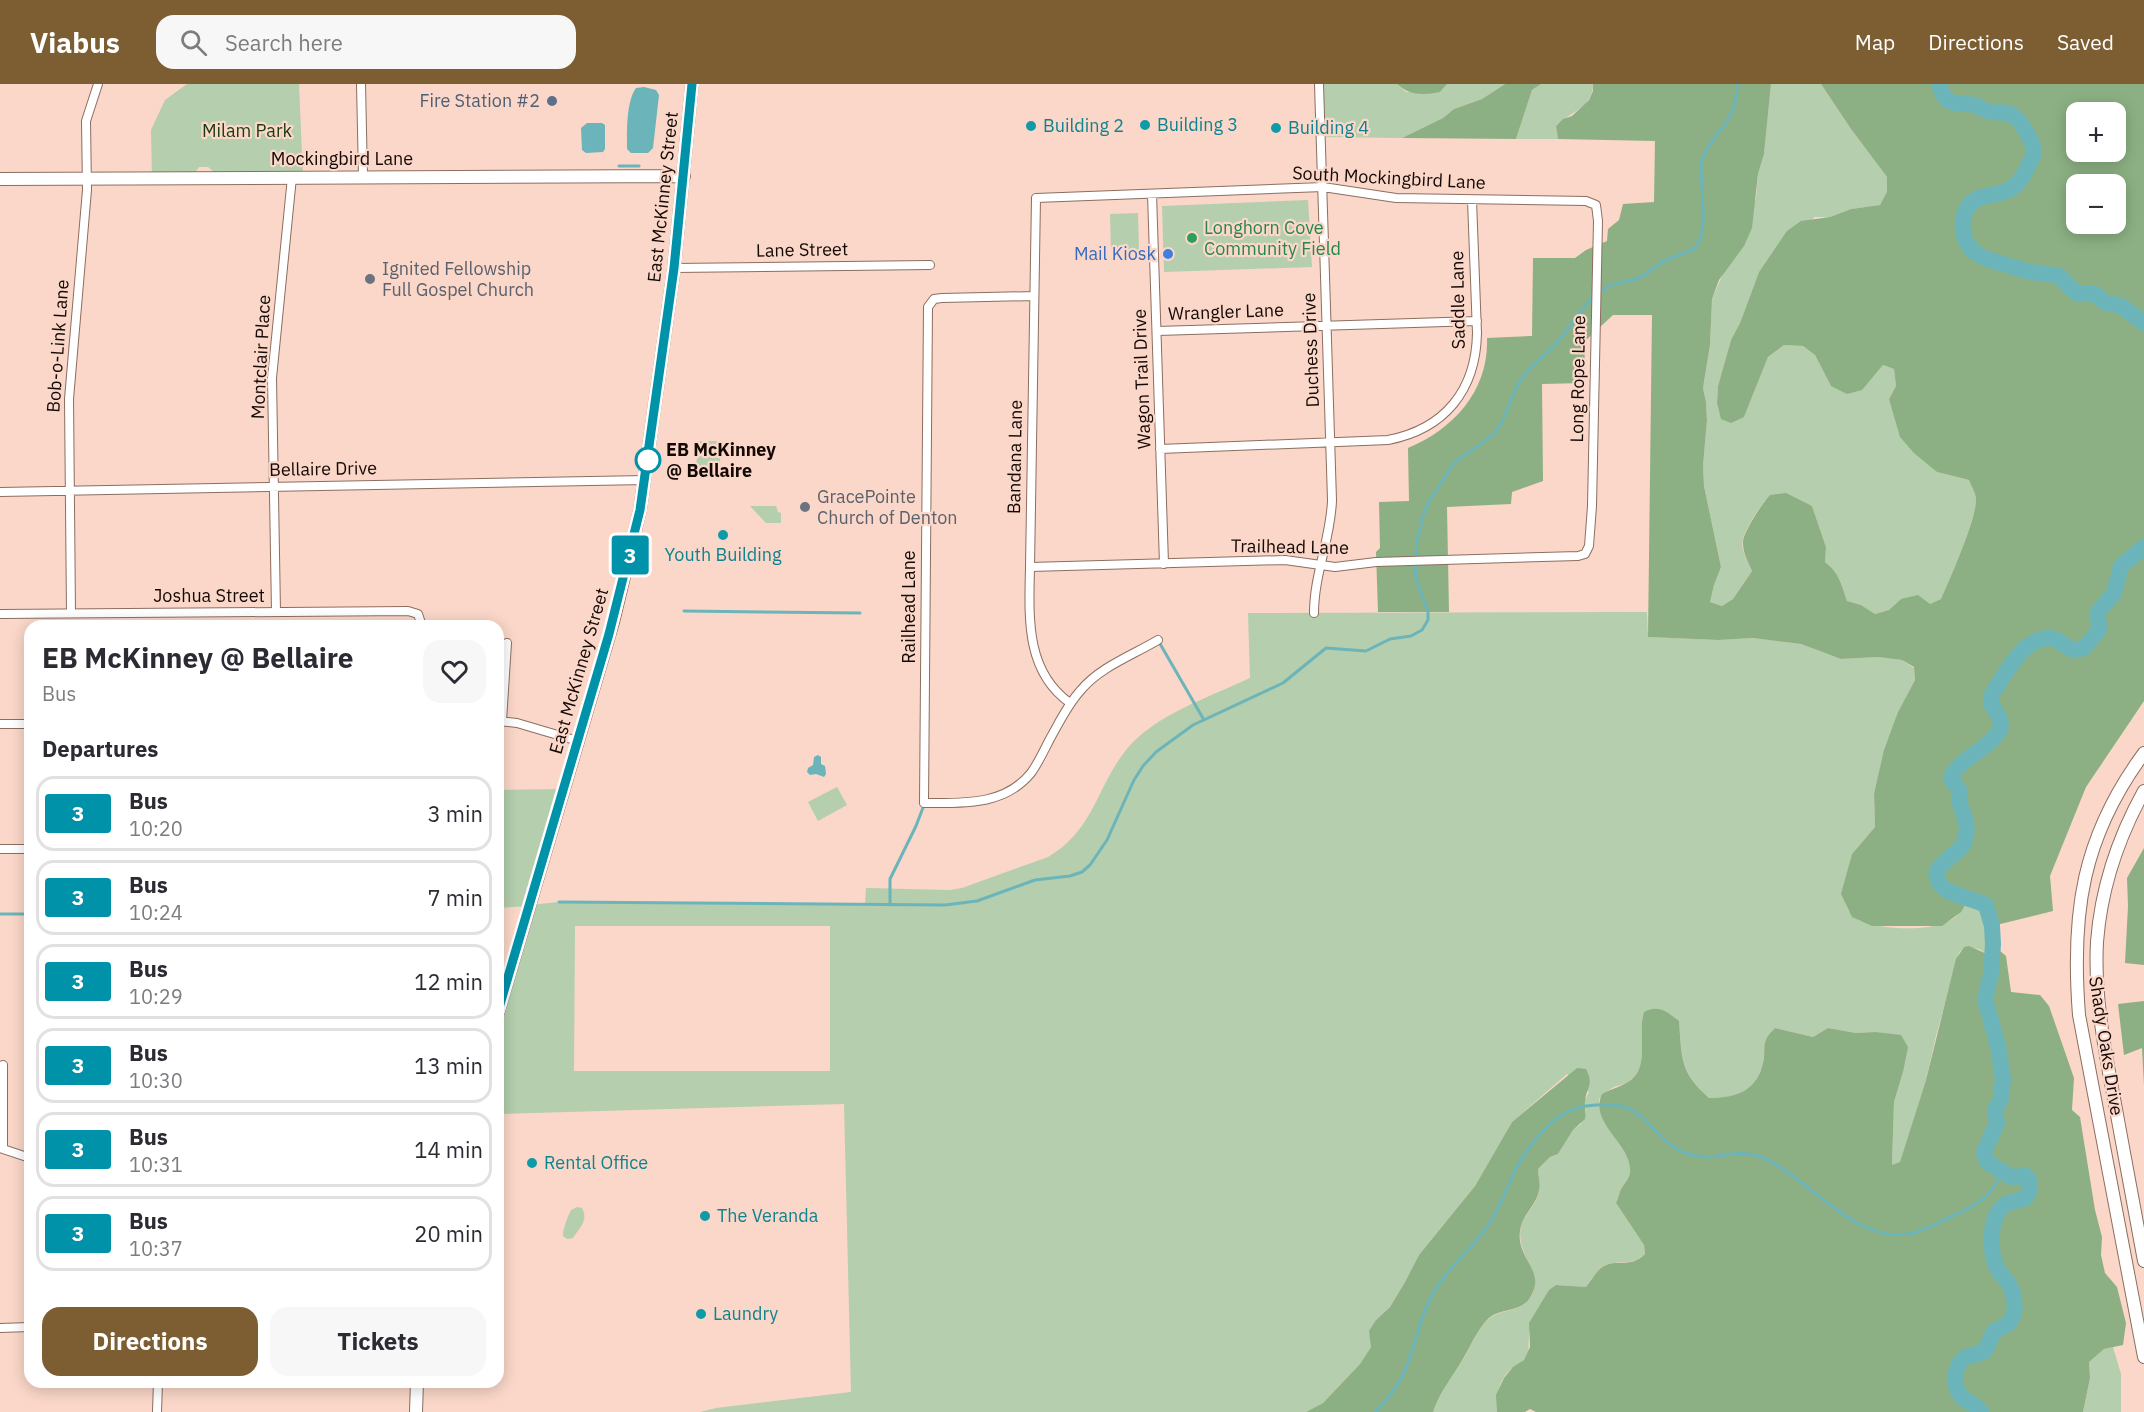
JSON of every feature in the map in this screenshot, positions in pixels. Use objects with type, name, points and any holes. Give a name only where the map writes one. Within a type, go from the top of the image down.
[{"type":"street","name":"Bob-o-Link Lane","points":[[72,614],[69,399],[87,179],[86,121],[98,84]]},
{"type":"street","points":[[360,84],[363,177]]},
{"type":"street","name":"East McKinney Street","points":[[504,991],[620,595],[646,480],[674,268],[692,84]]},
{"type":"street","name":"Duchess Drive","points":[[1314,613],[1315,589],[1332,505],[1319,84]]},
{"type":"street","name":"Montclair Place","points":[[276,612],[272,378],[292,177]]},
{"type":"street","name":"Mockingbird Lane","points":[[0,179],[684,177]]},
{"type":"street","name":"South Mockingbird Lane","points":[[1036,198],[1323,187],[1396,198],[1586,201],[1596,205]]},
{"type":"street","name":"Wagon Trail Drive","points":[[1152,194],[1164,564]]},
{"type":"street","name":"Bandana Lane","points":[[1036,198],[1029,618],[1034,650],[1046,678],[1056,692],[1070,703]]},
{"type":"street","name":"Saddle Lane","points":[[1160,449],[1374,441],[1399,438],[1421,429],[1443,413],[1461,395],[1468,384],[1476,355],[1477,321],[1472,200]]},
{"type":"street","name":"Long Rope Lane","points":[[1585,554],[1589,546],[1592,506],[1598,245],[1596,205]]},
{"type":"street","name":"Lane Street","points":[[674,268],[930,265]]},
{"type":"street","name":"Railhead Lane","points":[[1034,296],[934,300],[930,303],[927,312],[924,803],[969,803],[990,799],[1022,783],[1032,771],[1070,703]]},
{"type":"street","name":"Wrangler Lane","points":[[1156,331],[1477,321]]},
{"type":"street","name":"Bellaire Drive","points":[[0,492],[646,480]]},
{"type":"street","name":"Trailhead Lane","points":[[1030,567],[1285,560],[1340,567],[1376,562],[1585,554]]},
{"type":"street","name":"Joshua Street","points":[[0,614],[408,611],[418,614],[420,620]]},
{"type":"street","points":[[1070,703],[1093,679],[1158,640]]},
{"type":"street","points":[[504,676],[507,643]]},
{"type":"street","points":[[504,722],[524,725],[578,741]]},
{"type":"street","points":[[0,724],[24,724]]},
{"type":"street","name":"Shady Oaks Drive","points":[[2144,753],[2114,799],[2101,825],[2091,854],[2078,911],[2076,976],[2079,1015],[2144,1357]]},
{"type":"street","name":"Shady Oaks Drive","points":[[2144,791],[2122,835],[2106,885],[2097,943],[2097,975],[2108,1067],[2144,1261]]},
{"type":"street","points":[[0,849],[24,849]]},
{"type":"street","points":[[3,1065],[1,1149],[24,1156]]},
{"type":"street","points":[[0,1328],[24,1327]]},
{"type":"street","points":[[157,1412],[158,1388]]},
{"type":"street","points":[[416,1412],[417,1388]]},
{"type":"green space","name":"Milam Park","points":[[187,84],[299,84],[303,177],[213,178],[213,171],[208,167],[199,167],[196,171],[196,178],[152,179],[151,130],[165,100]]},
{"type":"green space","points":[[1319,84],[1397,84],[1406,92],[1440,92],[1447,84],[1505,84],[1482,99],[1454,109],[1443,118],[1402,138],[1321,137]]},
{"type":"green space","points":[[1397,84],[1447,84],[1440,92],[1422,94],[1407,91]]},
{"type":"green space","points":[[1505,84],[1541,84],[1532,90],[1516,139],[1402,138],[1443,118],[1454,109],[1482,99]]},
{"type":"green space","points":[[1541,84],[1593,84],[1592,92],[1585,104],[1556,126],[1558,139],[1516,139],[1532,90]]},
{"type":"green space","points":[[1593,84],[1771,84],[1764,154],[1758,174],[1752,228],[1744,246],[1719,280],[1712,299],[1710,345],[1703,388],[1707,420],[1703,466],[1704,486],[1721,567],[1710,602],[1722,606],[1733,599],[1752,571],[1743,547],[1749,526],[1770,495],[1786,493],[1812,506],[1826,547],[1825,562],[1837,575],[1847,601],[1861,605],[1875,614],[1889,610],[1901,599],[1918,595],[1930,604],[1941,599],[1968,534],[1976,498],[1969,480],[1937,472],[1914,453],[1900,437],[1889,399],[1896,386],[1894,369],[1883,365],[1862,390],[1847,394],[1831,386],[1815,355],[1803,346],[1784,345],[1768,357],[1744,417],[1731,423],[1721,419],[1717,403],[1718,386],[1731,340],[1740,323],[1759,272],[1787,231],[1801,221],[1830,217],[1851,209],[1880,205],[1887,192],[1887,177],[1821,84],[2144,84],[2144,701],[2086,787],[2050,876],[2053,911],[1992,926],[1986,905],[1964,896],[1964,907],[1961,912],[1942,926],[1872,926],[1852,917],[1841,894],[1852,854],[1875,827],[1874,794],[1884,750],[1898,712],[1915,680],[1914,667],[1902,660],[1878,657],[1841,659],[1801,644],[1753,638],[1718,640],[1648,637],[1652,315],[1613,315],[1585,341],[1584,383],[1542,384],[1543,481],[1512,492],[1511,504],[1447,507],[1449,612],[1378,612],[1376,552],[1380,548],[1379,502],[1409,501],[1408,448],[1440,430],[1454,419],[1465,405],[1475,391],[1482,374],[1487,338],[1532,336],[1533,258],[1575,258],[1586,250],[1607,241],[1608,229],[1619,220],[1623,204],[1654,202],[1655,141],[1558,139],[1556,126],[1563,119],[1572,116],[1589,100]]},
{"type":"green space","points":[[1771,84],[1821,84],[1887,177],[1888,192],[1880,205],[1851,209],[1830,217],[1815,217],[1773,252],[1759,272],[1740,323],[1731,340],[1718,386],[1717,403],[1744,417],[1768,357],[1784,345],[1803,346],[1815,355],[1831,386],[1873,377],[1883,365],[1894,369],[1896,386],[1889,399],[1894,414],[1937,472],[1969,480],[1976,498],[1968,534],[1941,599],[1930,604],[1901,599],[1889,610],[1875,614],[1861,605],[1847,601],[1837,575],[1825,562],[1826,547],[1812,506],[1770,495],[1747,528],[1742,543],[1752,571],[1733,599],[1722,606],[1710,602],[1721,567],[1704,486],[1703,466],[1707,420],[1703,388],[1710,345],[1712,299],[1756,198],[1758,174],[1764,154]]},
{"type":"green space","points":[[1308,200],[1312,267],[1164,272],[1162,206]]},
{"type":"green space","points":[[1138,213],[1139,250],[1111,251],[1110,214]]},
{"type":"green space","points":[[700,441],[721,443],[720,463],[713,463],[712,467],[696,469]]},
{"type":"green space","points":[[750,506],[776,506],[778,512],[781,513],[781,523],[766,523]]},
{"type":"green space","points":[[1647,612],[1648,637],[1718,640],[1753,638],[1801,644],[1841,659],[1878,657],[1902,660],[1914,668],[1915,680],[1898,712],[1874,794],[1875,827],[1852,854],[1842,894],[1855,918],[1866,923],[1901,928],[1939,925],[1953,919],[1962,909],[1963,895],[1986,905],[1992,926],[1993,951],[1987,954],[1979,949],[1964,947],[1959,953],[1926,1080],[1900,1163],[1892,1165],[1894,1102],[1903,1072],[1875,1032],[1856,1033],[1828,1028],[1813,1037],[1775,1028],[1765,1043],[1762,1067],[1748,1089],[1726,1097],[1709,1098],[1687,1071],[1682,1054],[1679,1021],[1644,1012],[1642,1057],[1637,1074],[1629,1081],[1612,1088],[1599,1099],[1605,1120],[1628,1157],[1630,1167],[1628,1180],[1621,1189],[1616,1203],[1644,1245],[1645,1254],[1633,1261],[1606,1265],[1599,1270],[1586,1287],[1556,1285],[1535,1314],[1526,1357],[1505,1375],[1502,1381],[1498,1392],[1497,1412],[1433,1412],[1443,1390],[1482,1326],[1495,1315],[1526,1303],[1534,1291],[1534,1277],[1521,1242],[1523,1220],[1539,1192],[1538,1169],[1550,1157],[1558,1154],[1573,1130],[1581,1124],[1586,1112],[1585,1100],[1589,1092],[1567,1074],[1512,1122],[1475,1186],[1419,1255],[1390,1307],[1376,1320],[1371,1347],[1360,1364],[1323,1403],[1306,1412],[700,1412],[716,1408],[851,1392],[844,1104],[504,1114],[504,991],[529,906],[504,908],[504,790],[564,789],[530,905],[559,902],[865,905],[866,888],[950,890],[962,888],[1048,857],[1063,846],[1085,821],[1116,764],[1138,738],[1183,708],[1250,678],[1248,613]],"holes":[[[575,926],[830,926],[830,1071],[574,1071]]]},
{"type":"green space","points":[[837,787],[847,805],[818,821],[808,802]]},
{"type":"green space","points":[[2144,848],[2144,965],[2125,963],[2127,878]]},
{"type":"green space","points":[[1969,946],[1987,954],[2000,951],[2006,956],[2011,992],[2040,995],[2049,1006],[2074,1078],[2072,1110],[2080,1117],[2095,1210],[2102,1237],[2101,1255],[2105,1273],[2117,1287],[2126,1323],[2123,1345],[2104,1349],[2089,1362],[2090,1378],[2083,1412],[1536,1412],[1530,1409],[1525,1412],[1497,1412],[1496,1395],[1504,1378],[1513,1367],[1524,1360],[1530,1347],[1529,1323],[1549,1290],[1556,1285],[1586,1287],[1599,1270],[1606,1265],[1628,1263],[1645,1254],[1644,1245],[1616,1203],[1629,1177],[1630,1168],[1623,1149],[1605,1123],[1599,1104],[1602,1094],[1628,1082],[1637,1074],[1642,1057],[1644,1012],[1659,1009],[1679,1021],[1682,1055],[1687,1072],[1709,1098],[1734,1095],[1754,1083],[1764,1061],[1765,1043],[1775,1028],[1813,1037],[1828,1028],[1856,1033],[1875,1032],[1901,1035],[1908,1047],[1894,1102],[1892,1165],[1900,1162],[1926,1080],[1956,959],[1964,947]]},
{"type":"green space","points":[[2144,1001],[2144,1086],[2142,1048],[2124,1055],[2118,1004]]},
{"type":"green space","points":[[1577,1068],[1586,1069],[1590,1079],[1585,1099],[1585,1119],[1573,1130],[1558,1154],[1550,1157],[1538,1169],[1539,1191],[1521,1226],[1520,1241],[1535,1281],[1531,1296],[1517,1308],[1500,1312],[1485,1322],[1443,1390],[1433,1412],[1306,1412],[1323,1403],[1360,1364],[1371,1347],[1369,1331],[1376,1320],[1390,1307],[1419,1255],[1475,1186],[1512,1122]]},
{"type":"green space","points":[[577,1207],[582,1208],[584,1221],[573,1238],[567,1239],[563,1236],[564,1227],[571,1210]]},
{"type":"green space","points":[[2113,1347],[2121,1374],[2121,1412],[2083,1412],[2090,1378],[2089,1362],[2104,1349]]},
{"type":"water","points":[[636,88],[656,90],[659,95],[653,148],[648,153],[631,153],[627,149],[630,101]]},
{"type":"water","points":[[587,123],[605,125],[603,152],[586,153],[582,150],[581,128]]},
{"type":"water","points":[[818,755],[821,757],[821,764],[825,766],[824,777],[816,774],[810,775],[807,772],[808,768],[813,765],[814,757]]},
{"type":"waterway","points":[[1600,292],[1611,285],[1640,278],[1662,262],[1694,249],[1699,242],[1703,222],[1701,163],[1733,109],[1737,84]]},
{"type":"waterway","points":[[1939,84],[1948,101],[2012,115],[2019,121],[2034,147],[2031,160],[2015,186],[2002,193],[1975,200],[1968,207],[1963,227],[1969,246],[1980,256],[1994,262],[2034,272],[2058,275],[2078,294],[2095,294],[2104,302],[2121,306],[2144,323]]},
{"type":"waterway","points":[[619,166],[639,166]]},
{"type":"waterway","points":[[559,902],[945,905],[977,901],[1035,880],[1070,876],[1082,872],[1090,865],[1107,840],[1134,780],[1143,766],[1156,752],[1193,725],[1283,683],[1326,648],[1366,651],[1390,639],[1411,636],[1422,630],[1428,620],[1428,612],[1416,579],[1415,566],[1417,541],[1428,503],[1454,463],[1493,435],[1502,422],[1524,375],[1563,335],[1594,297]]},
{"type":"waterway","points":[[1981,1412],[1957,1389],[1957,1368],[1963,1359],[1985,1351],[1994,1331],[2007,1325],[2012,1318],[2015,1307],[2014,1296],[2010,1285],[1996,1266],[1992,1251],[1993,1224],[2000,1209],[2008,1203],[2024,1199],[2030,1185],[2026,1176],[2011,1177],[1987,1162],[1984,1152],[1997,1123],[1995,1110],[2001,1099],[2003,1078],[1998,1046],[1985,999],[1991,974],[1992,926],[1986,905],[1946,890],[1938,879],[1937,873],[1940,867],[1962,846],[1966,834],[1960,792],[1951,778],[1960,765],[1995,737],[2000,730],[2000,720],[1992,704],[1992,695],[2020,654],[2033,643],[2049,638],[2056,639],[2074,650],[2084,648],[2099,630],[2098,612],[2114,593],[2121,566],[2144,547]]},
{"type":"waterway","points":[[684,611],[860,613]]},
{"type":"waterway","points":[[1159,642],[1204,720]]},
{"type":"waterway","points":[[890,905],[890,879],[924,805]]},
{"type":"waterway","points":[[0,914],[24,914]]},
{"type":"waterway","points":[[1375,1412],[1388,1398],[1405,1371],[1430,1299],[1450,1270],[1489,1224],[1529,1147],[1554,1120],[1575,1109],[1600,1105],[1621,1106],[1629,1109],[1644,1119],[1674,1147],[1694,1155],[1704,1157],[1751,1154],[1758,1156],[1795,1177],[1849,1218],[1868,1228],[1888,1234],[1909,1234],[1922,1230],[1973,1206],[1996,1184],[2001,1169]]},
{"type":"bus line","name":"3","points":[[504,991],[609,634],[640,510],[674,268],[692,84]]},
{"type":"place","name":"Fire Station #2","points":[[552,101]]},
{"type":"place","name":"Building 3","points":[[1145,125]]},
{"type":"place","name":"Building 2","points":[[1031,126]]},
{"type":"place","name":"Building 4","points":[[1276,128]]},
{"type":"place","name":"Longhorn Cove Community Field","points":[[1192,238]]},
{"type":"place","name":"Mail Kiosk","points":[[1168,254]]},
{"type":"place","name":"Ignited Fellowship Full Gospel Church","points":[[370,279]]},
{"type":"place","name":"EB McKinney @ Bellaire","points":[[648,460]]},
{"type":"place","name":"GracePointe Church of Denton","points":[[805,507]]},
{"type":"place","name":"Youth Building","points":[[723,535]]},
{"type":"place","name":"Rental Office","points":[[532,1163]]},
{"type":"place","name":"The Veranda","points":[[705,1216]]},
{"type":"place","name":"Laundry","points":[[701,1314]]}]
